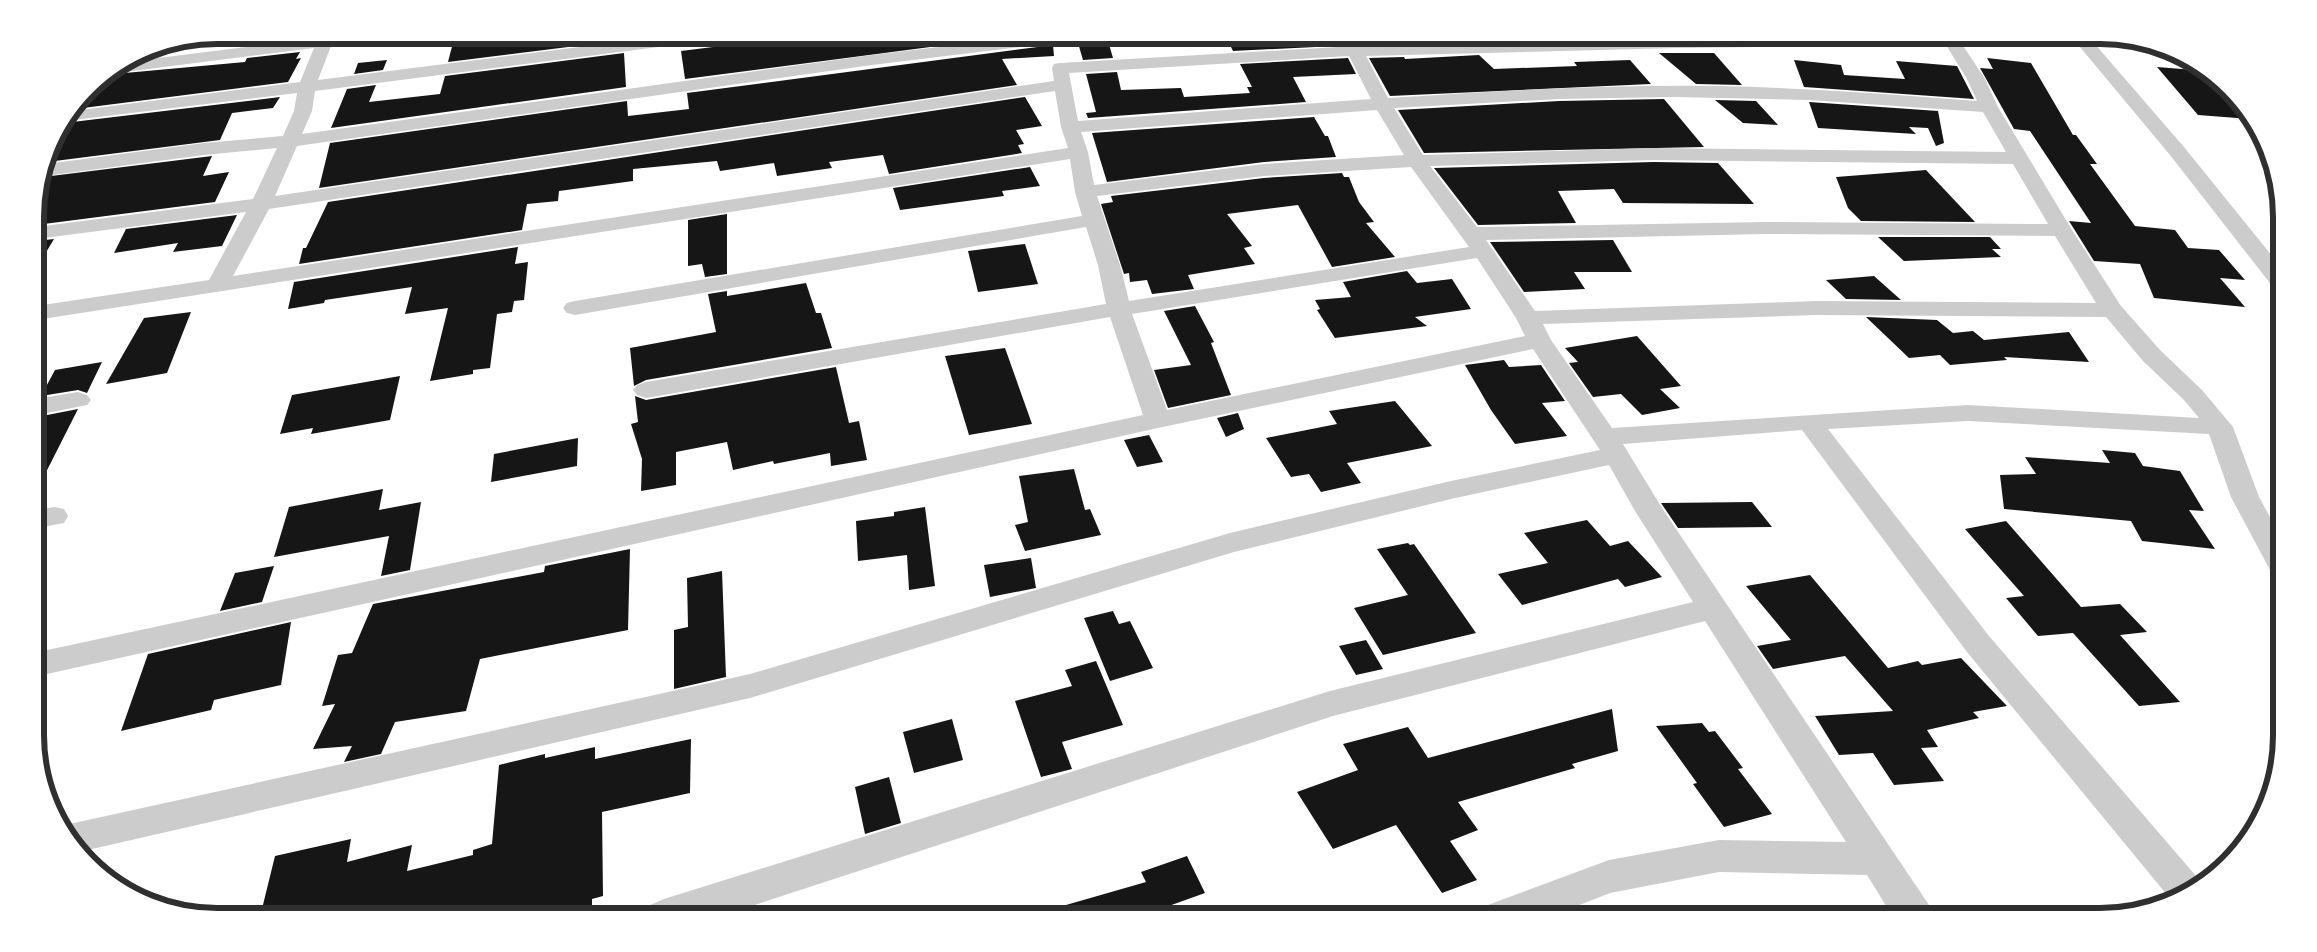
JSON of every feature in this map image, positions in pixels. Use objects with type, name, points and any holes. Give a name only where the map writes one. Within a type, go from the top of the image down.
[{"type":"street","points":[[134,66],[284,44]]},
{"type":"street","points":[[218,283],[261,204],[290,141],[303,111],[307,86],[324,44]]},
{"type":"street","points":[[76,116],[641,44]]},
{"type":"street","points":[[51,169],[204,149],[290,141],[995,44]]},
{"type":"street","points":[[1055,44],[1070,127],[1079,152],[1085,192],[1109,265],[1118,309],[1158,420]]},
{"type":"street","points":[[44,232],[261,204],[1061,77],[1346,46],[1567,44]]},
{"type":"street","points":[[1954,44],[1976,79],[2019,158],[2112,310],[2152,356],[2193,395],[2220,427],[2245,497],[2273,547]]},
{"type":"street","points":[[2086,44],[2177,151],[2273,272]]},
{"type":"street","points":[[1346,46],[1417,161],[1477,242],[1610,446],[1648,511],[1909,908]]},
{"type":"street","points":[[1070,127],[1382,104],[1495,97],[1630,92],[1771,92],[1990,107]]},
{"type":"street","points":[[44,312],[218,283],[1079,152]]},
{"type":"street","points":[[1085,192],[1281,169],[1501,157],[1865,154],[2019,158]]},
{"type":"street","points":[[575,308],[1093,220]]},
{"type":"street","points":[[646,390],[1118,309],[1477,242],[1582,229],[1764,227],[2062,230]]},
{"type":"street","points":[[44,663],[1158,420],[1533,329],[1817,308],[2112,310]]},
{"type":"street","points":[[44,406],[78,400]]},
{"type":"street","points":[[77,837],[750,686],[1239,541],[1442,492],[1610,446],[1809,422],[1968,413],[2220,427]]},
{"type":"street","points":[[1809,422],[1978,644],[2184,887]]},
{"type":"street","points":[[692,908],[1330,704],[1712,608]]},
{"type":"street","points":[[1526,908],[1609,877],[1719,856],[1877,860]]},
{"type":"building","points":[[453,44],[592,44],[448,62]]},
{"type":"building","points":[[737,44],[953,44],[685,79],[681,51]]},
{"type":"building","points":[[1078,44],[1109,44],[1113,58],[1083,60]]},
{"type":"building","points":[[1230,44],[1376,44],[1233,51]]},
{"type":"building","points":[[1053,45],[1054,56],[1002,59],[1017,85],[319,188],[330,143],[627,101],[628,116],[689,109],[687,93]]},
{"type":"building","points":[[300,52],[296,59],[301,58],[288,82],[81,108],[94,94],[120,73],[245,62],[247,58]]},
{"type":"building","points":[[624,53],[626,87],[331,128],[347,89],[376,85],[369,102],[440,94],[445,76]]},
{"type":"building","points":[[1659,53],[1714,53],[1742,85],[1696,84]]},
{"type":"building","points":[[1479,55],[1494,69],[1577,66],[1574,62],[1630,60],[1651,84],[1390,96],[1369,58],[1404,57],[1405,59]]},
{"type":"building","points":[[1348,58],[1356,74],[1293,77],[1306,102],[1088,118],[1086,113],[1096,112],[1086,74],[1117,72],[1121,90],[1181,88],[1184,97],[1250,93],[1247,87],[1252,87],[1240,64]]},
{"type":"building","points":[[1987,58],[2031,63],[2073,135],[2076,135],[2097,164],[2090,164],[2135,226],[2175,230],[2188,248],[2219,250],[2245,280],[2220,278],[2245,307],[2154,298],[2140,264],[2094,261],[2069,221],[2091,223],[2030,131],[2014,129],[1980,68],[1993,69]]},
{"type":"building","points":[[387,60],[383,70],[354,74],[358,63]]},
{"type":"building","points":[[1794,60],[1841,65],[1844,75],[1905,79],[1896,61],[1957,66],[1974,99],[1804,87]]},
{"type":"building","points":[[2157,67],[2190,70],[2206,79],[2223,94],[2243,118],[2198,115]]},
{"type":"building","points":[[280,97],[273,108],[232,113],[220,140],[53,161],[57,150],[72,122]]},
{"type":"building","points":[[1025,97],[1042,126],[1016,130],[1024,144],[1018,145],[1022,153],[889,174],[883,155],[829,162],[832,168],[777,176],[774,163],[720,171],[717,161],[633,169],[633,181],[559,191],[558,201],[527,204],[522,230],[299,264],[303,248],[306,248],[328,202]]},
{"type":"building","points":[[1664,99],[1704,147],[1424,153],[1398,110],[1559,101]]},
{"type":"building","points":[[1715,100],[1756,101],[1778,125],[1743,123]]},
{"type":"building","points":[[1809,102],[1938,111],[1944,143],[1936,146],[1928,128],[1909,127],[1916,134],[1818,128]]},
{"type":"building","points":[[1314,117],[1325,136],[1328,136],[1336,157],[1264,162],[1107,182],[1092,133]]},
{"type":"building","points":[[212,156],[203,176],[229,172],[215,202],[44,224],[45,194],[49,176]]},
{"type":"building","points":[[1654,162],[1718,163],[1754,204],[1623,203],[1614,189],[1558,191],[1576,223],[1478,225],[1434,168]]},
{"type":"building","points":[[1030,167],[1040,186],[1002,191],[1004,196],[900,210],[893,188]]},
{"type":"building","points":[[1926,170],[1975,222],[1861,221],[1848,208],[1836,177]]},
{"type":"building","points":[[1342,173],[1344,177],[1349,177],[1359,202],[1374,222],[1366,223],[1395,257],[1332,267],[1298,205],[1227,214],[1252,246],[1244,248],[1255,264],[1188,275],[1194,289],[1152,294],[1147,280],[1130,282],[1129,273],[1124,274],[1101,204],[1113,202],[1111,196],[1264,178]]},
{"type":"building","points":[[727,214],[727,274],[705,277],[702,264],[688,266],[688,220]]},
{"type":"building","points":[[237,215],[222,246],[173,252],[178,243],[114,253],[126,229]]},
{"type":"building","points":[[1878,237],[1990,237],[2001,249],[1992,249],[2001,257],[1904,261]]},
{"type":"building","points":[[54,239],[44,256],[44,240]]},
{"type":"building","points":[[1613,240],[1632,272],[1574,272],[1585,289],[1524,292],[1490,242]]},
{"type":"building","points":[[1025,244],[1038,284],[978,292],[968,251]]},
{"type":"building","points":[[518,247],[515,264],[528,262],[524,300],[514,301],[512,312],[497,314],[490,368],[473,370],[473,374],[430,381],[448,308],[405,314],[412,287],[325,300],[324,303],[288,309],[294,282]]},
{"type":"building","points":[[1407,271],[1417,283],[1452,279],[1471,309],[1415,317],[1427,326],[1335,338],[1317,310],[1320,309],[1315,300],[1351,297],[1343,282]]},
{"type":"building","points":[[1874,276],[1901,300],[1846,299],[1826,280]]},
{"type":"building","points":[[806,283],[816,313],[821,313],[832,348],[646,380],[634,386],[630,348],[716,332],[708,294],[727,291],[727,296]]},
{"type":"building","points":[[1195,306],[1214,342],[1211,343],[1231,395],[1168,408],[1154,370],[1191,365],[1164,311]]},
{"type":"building","points":[[191,312],[167,373],[106,384],[144,318]]},
{"type":"building","points":[[1866,317],[1937,320],[1953,333],[1973,331],[1984,340],[2069,332],[2089,362],[2004,357],[2007,360],[1950,365],[1940,355],[1909,358]]},
{"type":"building","points":[[1637,336],[1681,386],[1660,389],[1680,408],[1642,415],[1621,394],[1593,397],[1569,363],[1578,362],[1565,348]]},
{"type":"building","points":[[1005,348],[1032,424],[969,435],[945,356]]},
{"type":"building","points":[[1504,360],[1509,367],[1541,365],[1565,401],[1542,403],[1567,436],[1515,444],[1491,410],[1465,365]]},
{"type":"building","points":[[102,362],[87,393],[78,390],[44,396],[44,390],[55,370]]},
{"type":"building","points":[[836,367],[849,423],[859,421],[867,460],[831,466],[830,453],[774,464],[773,461],[733,470],[727,442],[676,452],[676,485],[641,491],[642,459],[631,424],[638,422],[635,396],[646,400]]},
{"type":"building","points":[[400,376],[390,420],[311,434],[313,428],[280,434],[292,395]]},
{"type":"building","points":[[1395,401],[1432,446],[1347,463],[1361,483],[1321,492],[1309,474],[1291,477],[1266,438],[1337,424],[1329,411]]},
{"type":"building","points":[[78,409],[44,476],[44,416]]},
{"type":"building","points":[[1238,413],[1244,429],[1226,437],[1217,418]]},
{"type":"building","points":[[1149,435],[1163,462],[1137,467],[1124,440]]},
{"type":"building","points":[[578,438],[577,466],[491,482],[494,454]]},
{"type":"building","points":[[2102,450],[2135,453],[2143,466],[2180,471],[2204,511],[2189,510],[2215,549],[2142,541],[2131,521],[2004,509],[2000,475],[2036,474],[2025,457],[2110,463]]},
{"type":"building","points":[[1074,469],[1085,510],[1090,509],[1101,535],[1025,551],[1015,525],[1028,522],[1019,476]]},
{"type":"building","points":[[383,489],[379,510],[421,502],[410,570],[381,576],[389,536],[274,557],[289,507]]},
{"type":"building","points":[[1752,502],[1772,527],[1678,528],[1661,503]]},
{"type":"building","points":[[925,507],[935,586],[909,590],[907,555],[858,561],[856,521],[894,516],[894,512]]},
{"type":"building","points":[[1587,520],[1610,546],[1628,541],[1662,577],[1625,587],[1618,579],[1522,605],[1498,574],[1548,563],[1524,533]]},
{"type":"building","points":[[2006,521],[2081,607],[2120,604],[2147,632],[2120,635],[2180,702],[2139,706],[2073,633],[2038,636],[2006,598],[2024,596],[1965,529]]},
{"type":"building","points":[[1408,543],[1410,545],[1414,544],[1476,633],[1383,655],[1354,608],[1408,595],[1377,549]]},
{"type":"building","points":[[630,549],[628,630],[480,659],[466,711],[395,722],[381,754],[344,762],[352,746],[313,749],[335,704],[322,706],[338,655],[352,653],[373,604],[544,572],[545,566]]},
{"type":"building","points":[[1031,558],[1036,588],[990,597],[984,565]]},
{"type":"building","points":[[274,566],[262,602],[220,611],[235,573]]},
{"type":"building","points":[[722,571],[726,677],[674,689],[674,630],[688,627],[687,578]]},
{"type":"building","points":[[1810,575],[1888,668],[1918,661],[1922,665],[1961,658],[2007,706],[1973,712],[1979,718],[1927,730],[1938,747],[1921,748],[1944,781],[1894,785],[1873,753],[1839,755],[1815,716],[1893,711],[1845,656],[1773,669],[1757,646],[1791,640],[1746,586]]},
{"type":"building","points":[[1113,611],[1119,624],[1130,621],[1153,668],[1110,681],[1084,618]]},
{"type":"building","points":[[291,622],[281,685],[214,700],[211,710],[121,731],[148,654]]},
{"type":"building","points":[[1366,640],[1383,669],[1356,675],[1339,646]]},
{"type":"building","points":[[1096,661],[1123,725],[1062,742],[1072,769],[1041,777],[1015,701],[1072,686],[1065,670]]},
{"type":"building","points":[[1612,709],[1618,751],[1572,764],[1575,768],[1458,802],[1478,830],[1450,841],[1477,880],[1442,893],[1396,825],[1333,849],[1297,792],[1358,770],[1343,744],[1408,727],[1428,758]]},
{"type":"building","points":[[952,719],[963,760],[914,773],[903,732]]},
{"type":"building","points":[[1702,723],[1709,732],[1715,731],[1743,768],[1738,769],[1772,814],[1724,827],[1693,784],[1697,783],[1656,726]]},
{"type":"building","points":[[691,739],[690,793],[602,812],[603,896],[592,899],[592,908],[262,908],[275,856],[351,839],[347,862],[412,845],[407,871],[473,855],[473,850],[492,844],[499,765],[545,754],[545,758],[595,747],[595,759]]},
{"type":"building","points":[[889,777],[901,823],[865,834],[855,787]]},
{"type":"building","points":[[1187,856],[1205,893],[1163,908],[1055,908],[1146,882],[1141,872]]}]
